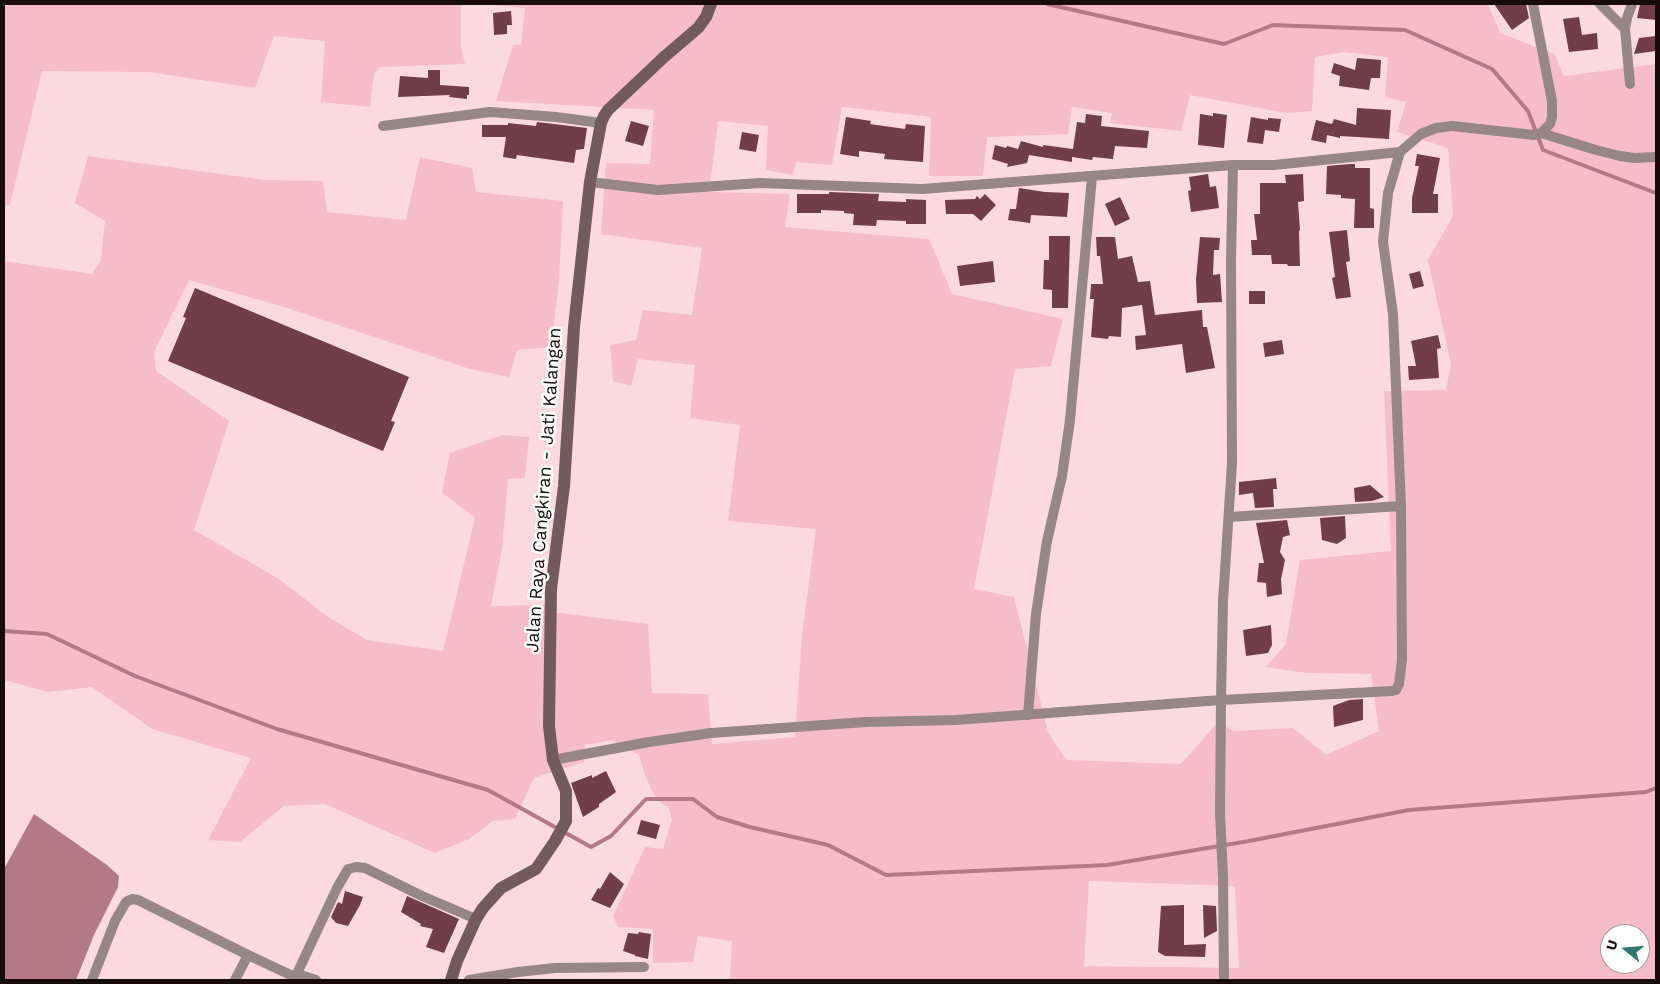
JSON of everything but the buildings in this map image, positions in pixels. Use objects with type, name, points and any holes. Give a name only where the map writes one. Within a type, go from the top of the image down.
[{"type":"street","name":"Jalan Raya Cangkiran - Jati Kalangan","points":[[450,980],[476,919],[490,898],[501,888],[536,868],[566,822],[566,791],[553,760],[548,726],[551,589],[564,486],[574,327],[590,182],[601,124],[608,110],[698,28],[706,17],[711,4]]},
{"type":"street","points":[[1533,4],[1552,101],[1550,124],[1538,134]]},
{"type":"street","points":[[1600,4],[1625,29]]},
{"type":"street","points":[[1630,84],[1625,29],[1632,4]]},
{"type":"street","points":[[383,126],[490,112],[556,117],[601,124]]},
{"type":"street","points":[[553,760],[649,742],[711,733],[866,722],[956,720],[1221,700],[1396,690],[1399,684],[1402,660],[1401,506],[1393,314],[1383,242],[1388,192],[1400,152],[1421,134],[1436,128],[1452,126],[1538,134],[1620,156],[1634,158],[1656,157]]},
{"type":"street","points":[[590,182],[658,190],[760,183],[922,189],[1233,165],[1274,165],[1400,152]]},
{"type":"street","points":[[1224,980],[1220,813],[1221,700],[1223,601],[1232,464],[1233,165]]},
{"type":"street","points":[[1028,715],[1036,614],[1048,541],[1062,476],[1070,420],[1092,177]]},
{"type":"street","points":[[1229,517],[1401,506]]},
{"type":"street","points":[[295,977],[337,888],[348,869],[356,867],[365,868],[422,896],[476,919]]},
{"type":"street","points":[[92,980],[115,920],[126,902],[132,899],[138,900],[295,977],[316,980]]},
{"type":"street","points":[[235,980],[248,955]]},
{"type":"street","points":[[469,980],[555,968],[644,966]]},
{"type":"shaded area","points":[[4,4],[461,4],[461,47],[465,64],[380,67],[374,74],[370,107],[321,102],[325,41],[274,36],[255,88],[148,72],[42,71],[10,205],[4,206]]},
{"type":"shaded area","points":[[481,4],[1488,4],[1500,33],[1554,54],[1564,76],[1656,64],[1656,980],[730,980],[732,941],[698,936],[693,962],[653,963],[653,929],[618,927],[613,916],[645,847],[663,849],[672,820],[669,808],[656,799],[645,775],[639,755],[613,740],[585,745],[584,762],[534,778],[515,819],[493,821],[469,839],[435,853],[325,804],[284,806],[240,842],[208,840],[251,758],[152,729],[92,687],[48,692],[4,680],[4,261],[92,274],[101,260],[105,221],[75,203],[88,156],[265,180],[323,181],[327,212],[406,220],[420,157],[472,168],[476,192],[563,201],[559,281],[551,347],[517,350],[509,377],[470,369],[284,307],[189,280],[154,352],[156,371],[229,421],[194,530],[279,579],[328,617],[367,640],[443,651],[475,518],[442,492],[450,453],[502,435],[529,437],[525,478],[508,479],[502,549],[491,606],[545,605],[545,613],[560,613],[648,624],[652,693],[708,694],[712,744],[795,737],[802,635],[816,529],[728,521],[740,425],[690,418],[695,365],[638,359],[631,386],[613,381],[610,345],[636,340],[643,310],[692,315],[702,248],[601,234],[606,163],[650,164],[654,110],[496,101],[513,45],[521,45],[525,8]],"holes":[[[1344,52],[1388,57],[1385,97],[1406,102],[1397,132],[1448,148],[1453,216],[1428,260],[1451,364],[1446,390],[1384,391],[1391,551],[1300,560],[1286,644],[1266,667],[1307,673],[1371,674],[1379,731],[1326,755],[1293,728],[1234,731],[1218,722],[1181,764],[1066,760],[1048,732],[1014,597],[974,589],[1015,369],[1051,366],[1063,319],[952,294],[929,239],[785,227],[790,194],[709,192],[718,121],[768,126],[766,170],[793,175],[796,162],[832,165],[842,107],[931,117],[929,176],[983,176],[987,137],[1068,134],[1072,107],[1112,113],[1110,123],[1181,131],[1190,95],[1286,113],[1312,111],[1315,57]],[[1089,881],[1235,886],[1239,968],[1084,966]]]},
{"type":"shaded area","points":[[34,814],[107,865],[119,876],[118,887],[94,935],[76,980],[4,980],[4,869]]},
{"type":"waterway","points":[[1047,4],[1224,44],[1273,25],[1405,30],[1492,69],[1528,111],[1543,150],[1656,193]]},
{"type":"waterway","points":[[4,631],[47,634],[135,676],[277,729],[488,790],[591,847],[611,836],[646,799],[693,799],[717,817],[750,827],[828,845],[886,875],[1107,865],[1249,841],[1409,810],[1646,792],[1656,788]]}]
